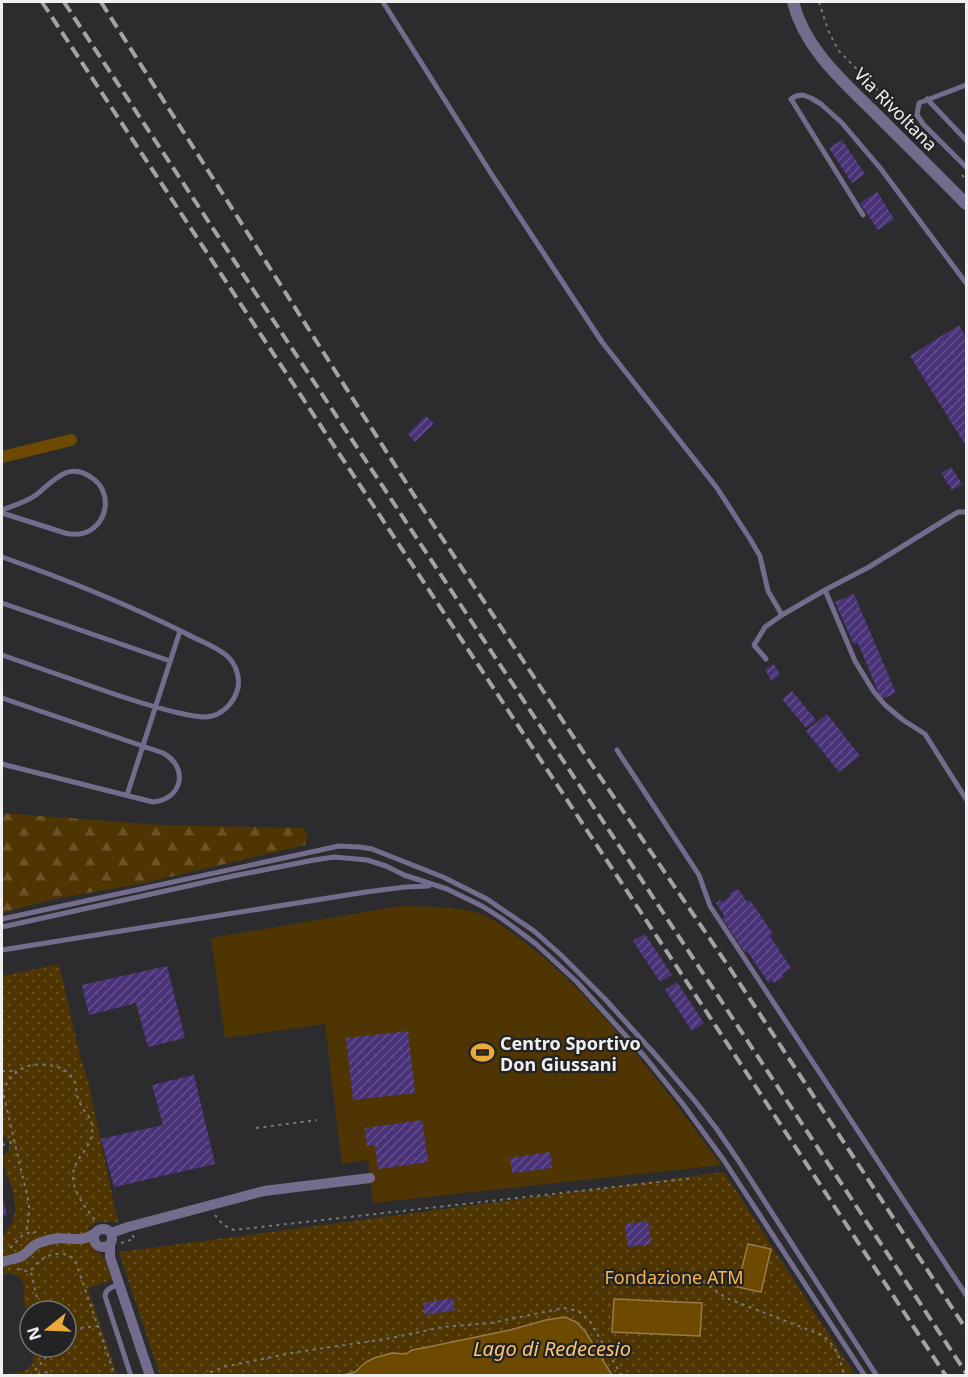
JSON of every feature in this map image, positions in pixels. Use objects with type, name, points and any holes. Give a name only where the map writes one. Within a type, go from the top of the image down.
[{"type":"street","name":"Via Rivoltana","points":[[792,2],[805,34],[845,84],[964,197]]},
{"type":"street","name":"Via Rivoltana","points":[[801,2],[800,13],[805,34]]},
{"type":"street","points":[[97,1229],[94,1239],[96,1245],[105,1247],[111,1239],[128,1227],[264,1191],[370,1178]]},
{"type":"street","points":[[97,1229],[106,1229],[111,1239],[110,1257],[150,1376]]},
{"type":"street","points":[[5,1265],[44,1242],[63,1238],[90,1238],[97,1229]]},
{"type":"lane","points":[[383,2],[492,175],[602,342],[708,476],[739,522],[760,556],[766,586],[782,615]]},
{"type":"lane","points":[[966,85],[919,103],[917,115],[922,124],[966,167]]},
{"type":"lane","points":[[863,215],[790,99],[803,95],[811,98],[842,123],[880,169],[966,283]]},
{"type":"lane","points":[[927,99],[966,140]]},
{"type":"lane","points":[[74,471],[84,473],[99,483],[106,506],[100,521],[94,528],[75,535],[64,534],[2,512],[35,496],[58,476],[74,471]]},
{"type":"lane","points":[[766,660],[754,645],[765,627],[958,512],[966,512]]},
{"type":"lane","points":[[2,557],[48,573],[153,617],[226,654],[234,663],[238,674],[238,686],[235,697],[219,714],[207,717],[196,716],[155,708],[2,655]]},
{"type":"lane","points":[[825,590],[855,661],[874,692],[903,720],[925,734],[966,799]]},
{"type":"lane","points":[[2,603],[170,661]]},
{"type":"lane","points":[[127,795],[180,631]]},
{"type":"lane","points":[[2,698],[170,757],[176,764],[180,778],[174,793],[168,798],[153,802],[2,764]]},
{"type":"lane","points":[[617,750],[699,875],[710,906],[966,1295]]},
{"type":"lane","points":[[2,919],[339,846],[372,849],[443,877],[488,899],[534,931],[561,955],[661,1060],[695,1101],[738,1160],[877,1376]]},
{"type":"lane","points":[[2,927],[233,876],[334,858],[367,860],[386,866],[404,875],[447,889],[482,906],[536,944],[577,982],[675,1093],[713,1143],[865,1376]]},
{"type":"lane","points":[[2,950],[366,892],[434,886]]},
{"type":"lane","points":[[120,1284],[109,1288],[105,1296],[131,1376]]},
{"type":"path","points":[[819,2],[828,30],[838,50],[918,131]]},
{"type":"path","points":[[958,171],[966,180]]},
{"type":"path","points":[[2,1071],[16,1071],[39,1064],[50,1065],[67,1072],[73,1079],[79,1101],[89,1115],[92,1124],[90,1142],[74,1167],[74,1185],[97,1229]]},
{"type":"path","points":[[16,1071],[2,1090],[29,1204],[26,1233]]},
{"type":"path","points":[[256,1128],[317,1120]]},
{"type":"path","points":[[2,1145],[14,1142]]},
{"type":"path","points":[[208,1206],[223,1225],[234,1230],[694,1178]]},
{"type":"path","points":[[31,1270],[36,1263],[57,1253],[70,1256],[78,1266],[115,1376]]},
{"type":"path","points":[[5,1265],[31,1272],[37,1299]]},
{"type":"path","points":[[697,1277],[726,1298],[822,1335],[831,1342],[838,1353],[844,1376]]},
{"type":"path","points":[[204,1376],[223,1367],[297,1352],[386,1339],[443,1327],[491,1323],[564,1308],[578,1311],[589,1320],[622,1376]]},
{"type":"path","points":[[78,1328],[98,1326]]},
{"type":"path","points":[[30,1376],[45,1359]]},
{"type":"path","points":[[30,1376],[48,1372]]},
{"type":"green space","points":[[2,813],[161,825],[304,828],[308,837],[305,845],[140,884],[53,899],[2,913]]},
{"type":"green space","name":"Centro Sportivo Don Giussani","points":[[401,906],[447,908],[481,914],[497,922],[532,948],[567,979],[620,1035],[721,1165],[373,1203],[368,1160],[342,1164],[325,1024],[225,1038],[211,938]]},
{"type":"green space","points":[[59,964],[88,1081],[118,1222],[96,1222],[88,1228],[92,1246],[105,1259],[112,1280],[88,1288],[117,1375],[2,1375],[27,1369],[34,1359],[78,1359],[78,1299],[24,1299],[22,1279],[13,1274],[2,1275],[2,1235],[10,1226],[15,1208],[12,1188],[2,1157],[9,1151],[9,1143],[2,1135],[2,976]]},
{"type":"green space","name":"Fondazione ATM","points":[[724,1172],[855,1375],[160,1375],[119,1252]]},
{"type":"water","points":[[748,1244],[771,1249],[761,1292],[737,1287]]},
{"type":"water","points":[[614,1299],[702,1303],[700,1336],[612,1332]]},
{"type":"water","name":"Lago di Redecesio","points":[[565,1317],[576,1322],[585,1331],[612,1375],[343,1375],[355,1372],[374,1358],[392,1353],[406,1354],[412,1350]]},
{"type":"building","points":[[842,140],[865,174],[852,183],[829,148]]},
{"type":"building","points":[[877,192],[894,219],[878,230],[860,203]]},
{"type":"building","points":[[959,325],[966,337],[966,446],[910,356]]},
{"type":"building","points":[[426,416],[434,424],[415,442],[408,434]]},
{"type":"building","points":[[951,467],[962,484],[952,490],[941,473]]},
{"type":"building","points":[[854,594],[896,693],[881,699],[858,643],[854,645],[835,602]]},
{"type":"building","points":[[774,664],[780,675],[771,681],[765,669]]},
{"type":"building","points":[[792,691],[816,720],[806,728],[782,699]]},
{"type":"building","points":[[827,714],[860,756],[839,772],[806,731]]},
{"type":"building","points":[[737,889],[747,902],[750,900],[773,934],[770,936],[791,968],[782,974],[784,977],[774,983],[772,980],[768,982],[747,951],[745,953],[722,918],[725,917],[716,903],[731,896],[729,894]]},
{"type":"building","points":[[645,934],[672,975],[660,982],[633,941]]},
{"type":"building","points":[[167,966],[185,1038],[148,1047],[136,1003],[89,1015],[82,985]]},
{"type":"building","points":[[677,982],[704,1023],[692,1031],[665,990]]},
{"type":"building","points":[[408,1031],[415,1093],[353,1100],[346,1038]]},
{"type":"building","points":[[194,1075],[215,1164],[114,1187],[101,1139],[163,1125],[152,1085]]},
{"type":"building","points":[[422,1120],[428,1162],[378,1169],[375,1145],[367,1146],[365,1128]]},
{"type":"building","points":[[550,1152],[552,1168],[512,1173],[510,1158]]},
{"type":"building","points":[[2,1196],[7,1215],[2,1216]]},
{"type":"building","points":[[648,1221],[651,1244],[628,1247],[625,1224]]},
{"type":"building","points":[[453,1298],[455,1310],[425,1315],[423,1303]]},
{"type":"waterway","points":[[2,457],[71,440]]},
{"type":"railway","points":[[42,2],[946,1376]]},
{"type":"railway","points":[[64,2],[966,1373]]},
{"type":"railway","points":[[101,2],[419,503],[731,970],[966,1329]]},
{"type":"place","name":"Centro Sportivo Don Giussani","points":[[482,1053]]}]
